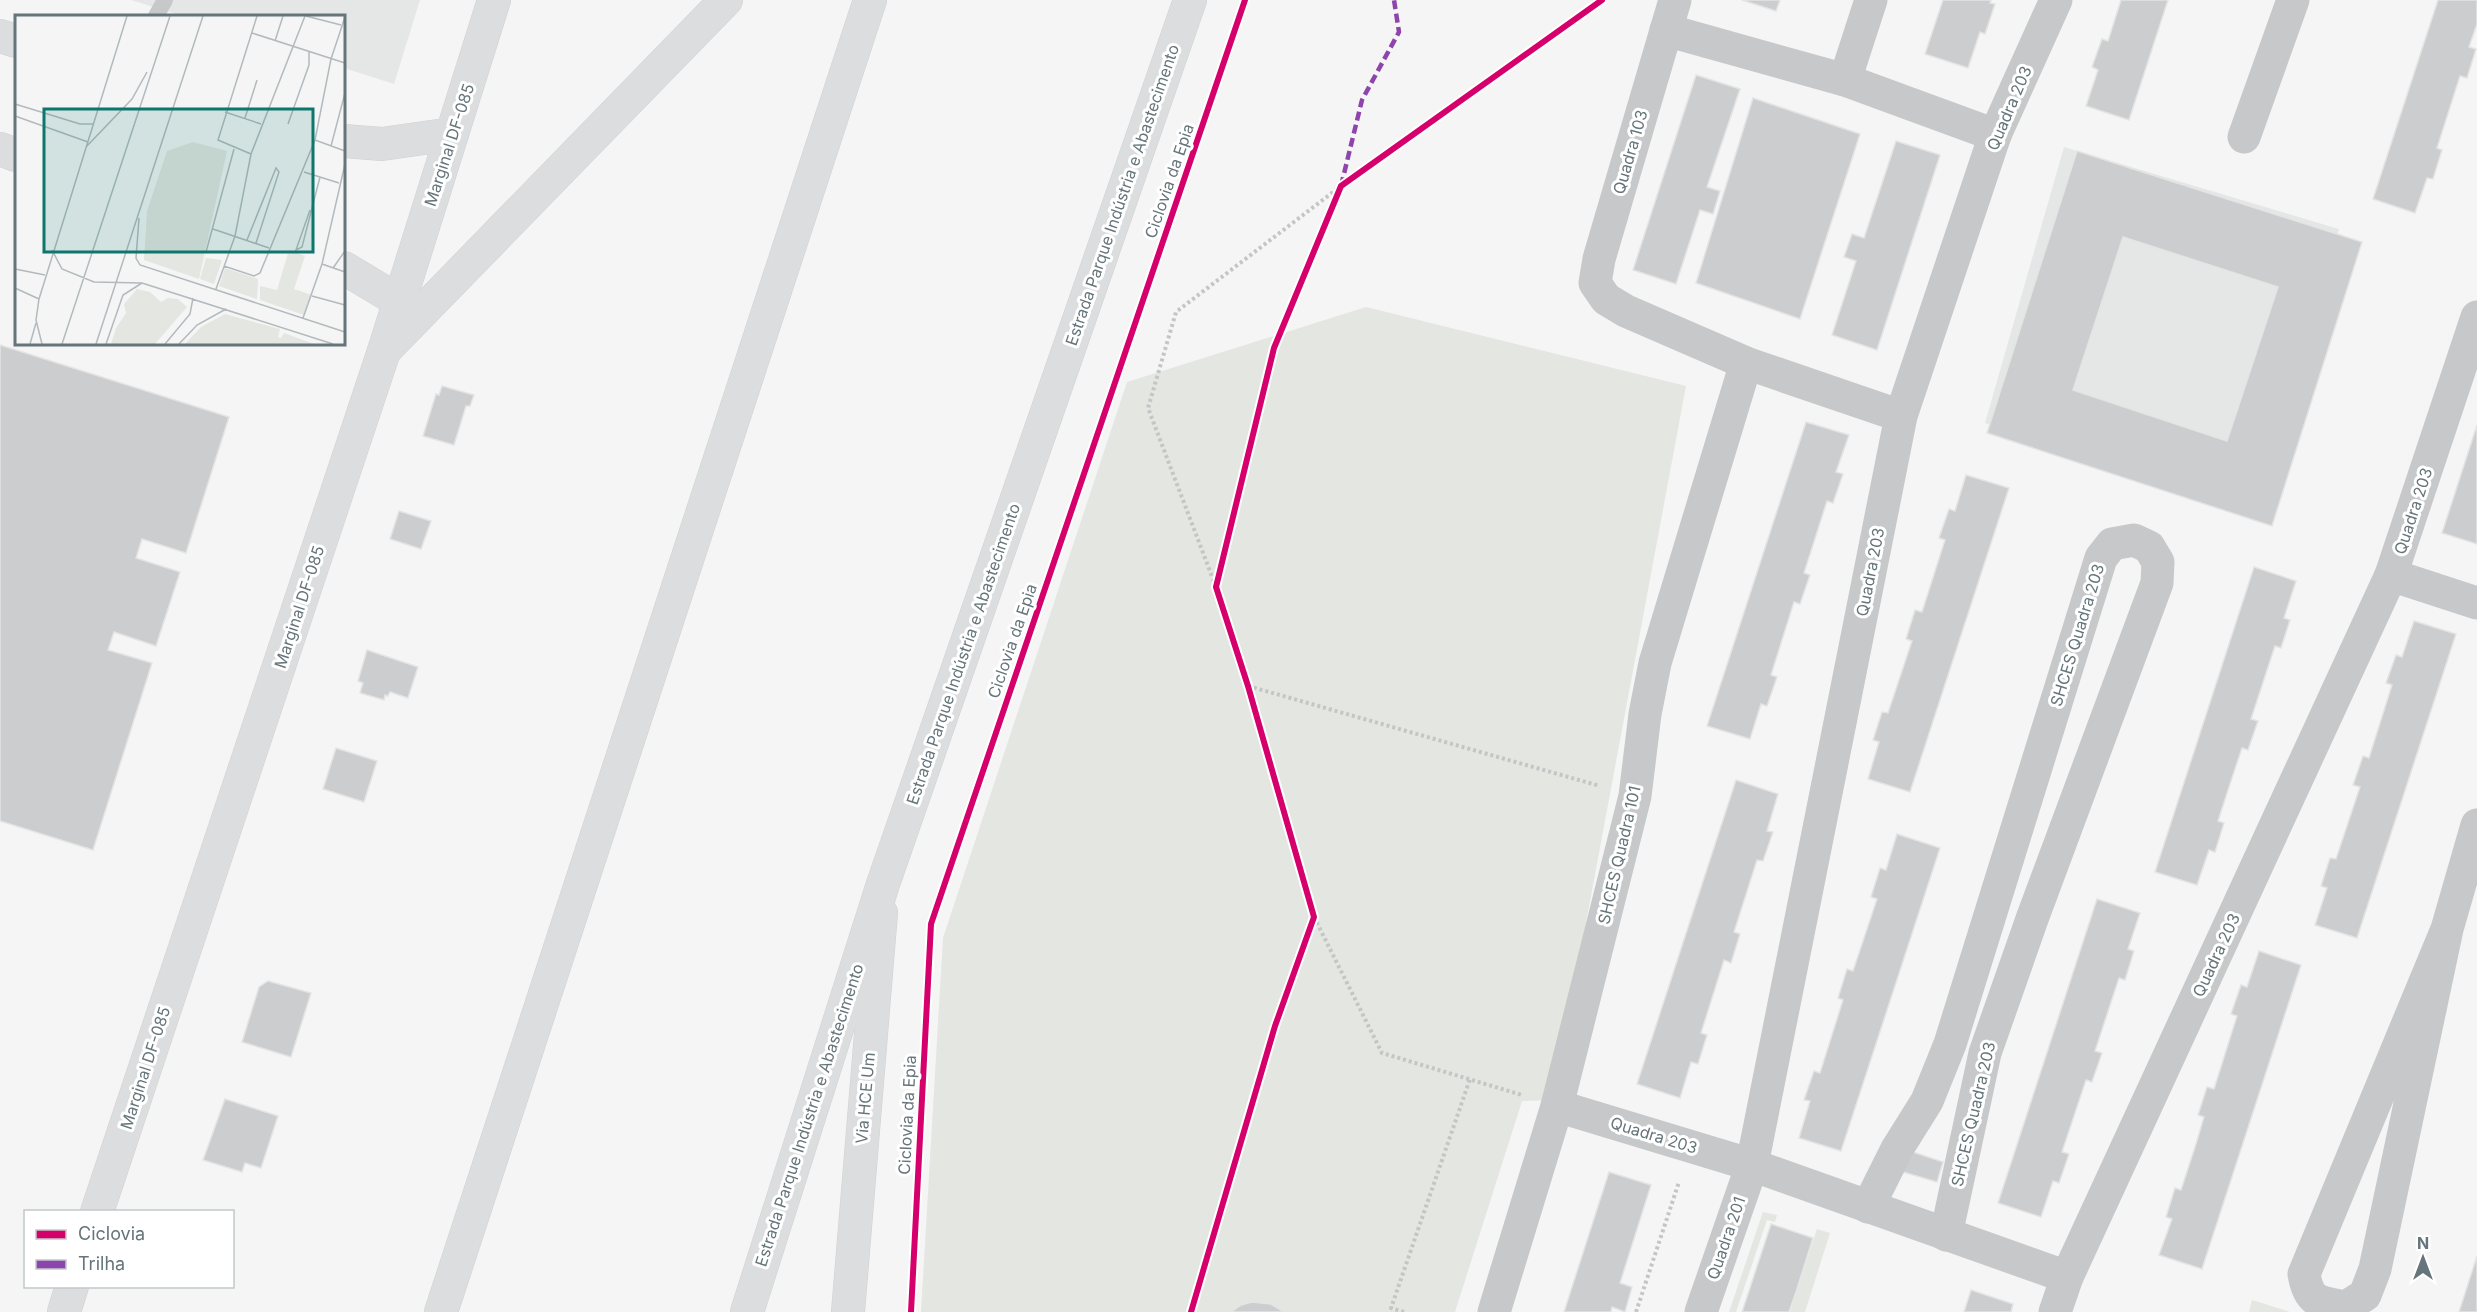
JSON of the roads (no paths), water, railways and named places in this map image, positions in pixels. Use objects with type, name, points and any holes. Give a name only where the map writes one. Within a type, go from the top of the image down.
[{"type":"main road","name":"Marginal DF-085","points":[[98,1210],[384,351],[494,0]]},
{"type":"main road","points":[[384,351],[726,0]]},
{"type":"main road","points":[[441,1312],[870,0]]},
{"type":"main road","name":"Estrada Parque Indústria e Abastecimento","points":[[747,1312],[883,884],[1190,0]]},
{"type":"main road","points":[[0,36],[15,41]]},
{"type":"main road","points":[[345,141],[382,144],[452,134]]},
{"type":"main road","points":[[0,149],[15,155]]},
{"type":"main road","points":[[345,269],[399,302]]},
{"type":"main road","name":"Via HCE Um","points":[[848,1312],[883,884]]},
{"type":"street","points":[[1845,80],[1871,0]]},
{"type":"street","name":"Quadra 203","points":[[1752,1165],[1901,417],[1995,135],[2056,0]]},
{"type":"street","points":[[2244,137],[2292,0]]},
{"type":"street","name":"Quadra 103","points":[[1901,417],[1746,363],[1626,311],[1606,299],[1595,283],[1599,259],[1670,15],[1995,135]]},
{"type":"street","name":"Quadra 203","points":[[1557,1106],[1752,1165],[2067,1277],[2391,575],[2477,317]]},
{"type":"street","name":"SHCES Quadra 101","points":[[1494,1312],[1557,1106],[1635,796],[1645,714],[1655,663],[1746,363]]},
{"type":"street","name":"SHCES Quadra 203","points":[[1868,1207],[1898,1149],[1927,1101],[1950,1044],[2101,558],[2112,544],[2134,540],[2149,547],[2158,562],[2157,583],[2032,919],[1985,1053],[1946,1235]]},
{"type":"street","points":[[2391,575],[2477,603]]},
{"type":"street","points":[[2447,929],[2304,1274],[2306,1290],[2318,1301],[2346,1307],[2365,1295],[2375,1269],[2447,929],[2477,825]]},
{"type":"street","points":[[1950,1044],[1985,1053]]},
{"type":"street","name":"Quadra 201","points":[[1701,1312],[1752,1165]]},
{"type":"street","points":[[2055,1312],[2067,1277]]},
{"type":"lane","points":[[157,15],[165,0]]}]
